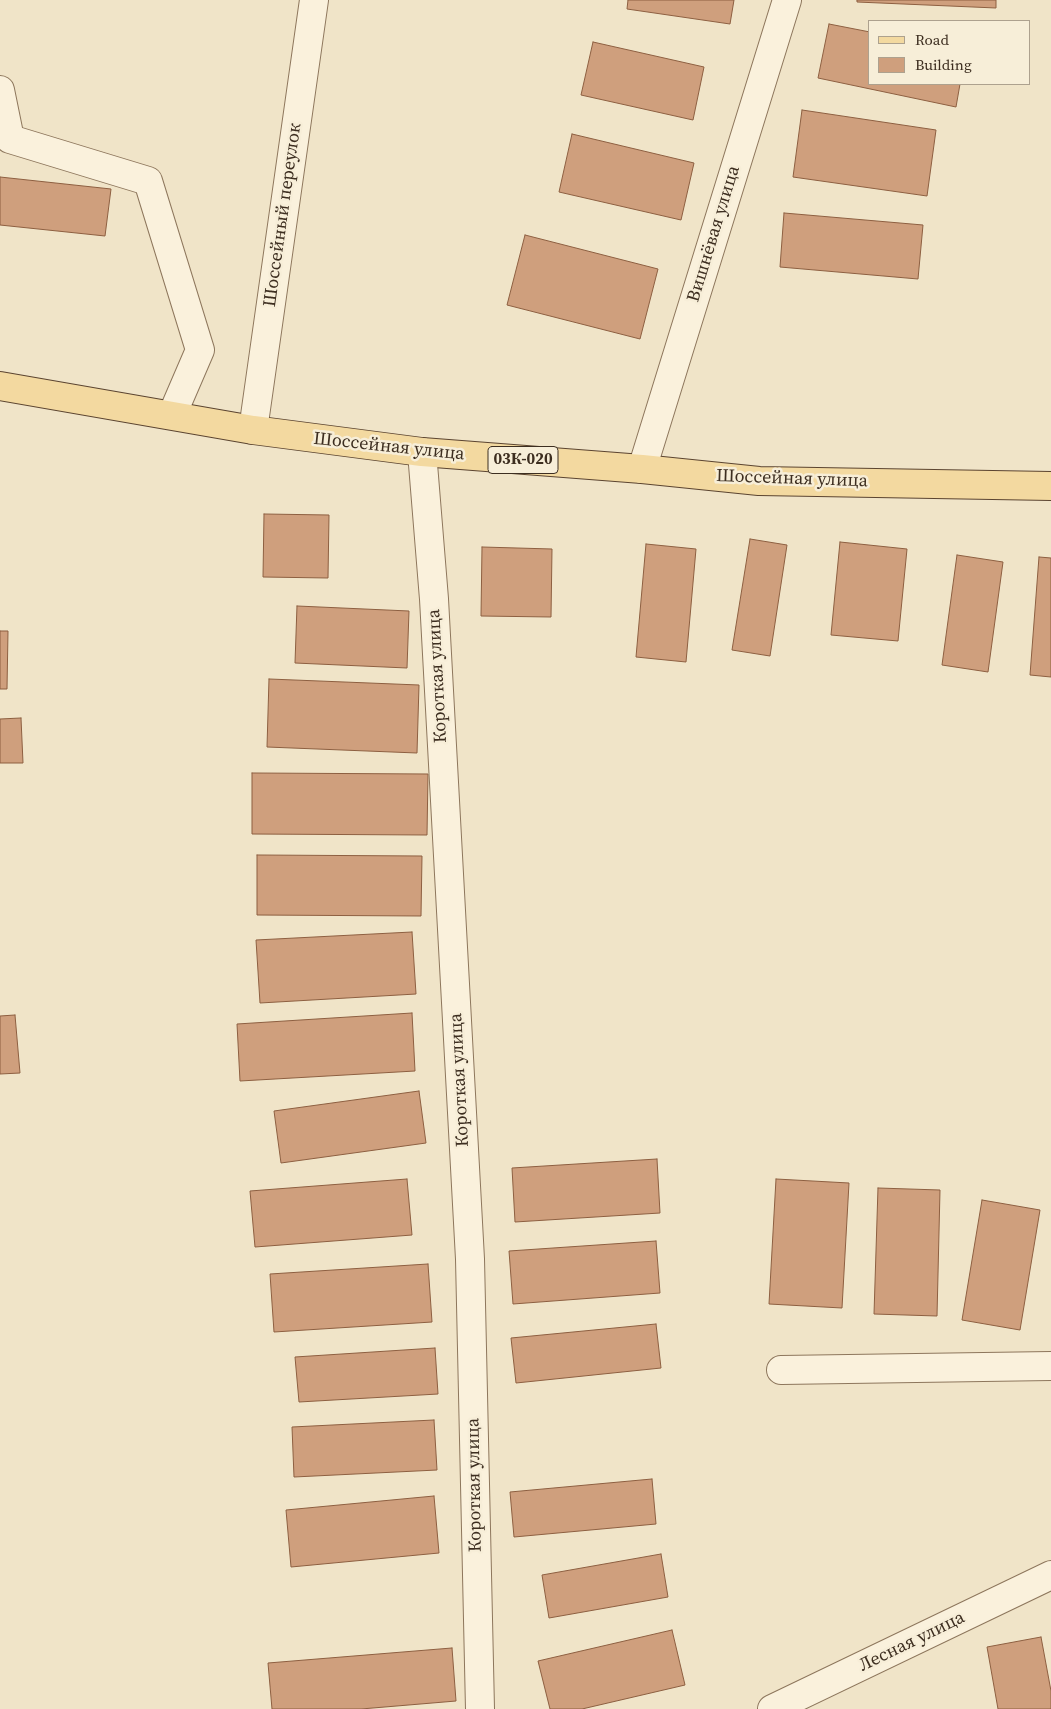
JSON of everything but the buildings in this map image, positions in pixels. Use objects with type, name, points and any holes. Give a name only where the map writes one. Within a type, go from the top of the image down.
[{"type":"main road","name":"Шоссейная улица","points":[[0,386],[253,430],[422,452],[642,469],[759,481],[1051,486]]},
{"type":"street","name":"Шоссейный переулок","points":[[253,430],[314,0]]},
{"type":"street","name":"Вишнёвая улица","points":[[642,469],[787,0]]},
{"type":"street","points":[[0,90],[10,139],[148,181],[200,350],[172,415]]},
{"type":"street","name":"Короткая улица","points":[[422,452],[434,599],[470,1259],[480,1709]]},
{"type":"street","points":[[781,1370],[1051,1366]]},
{"type":"street","name":"Лесная улица","points":[[772,1709],[1051,1575]]}]
